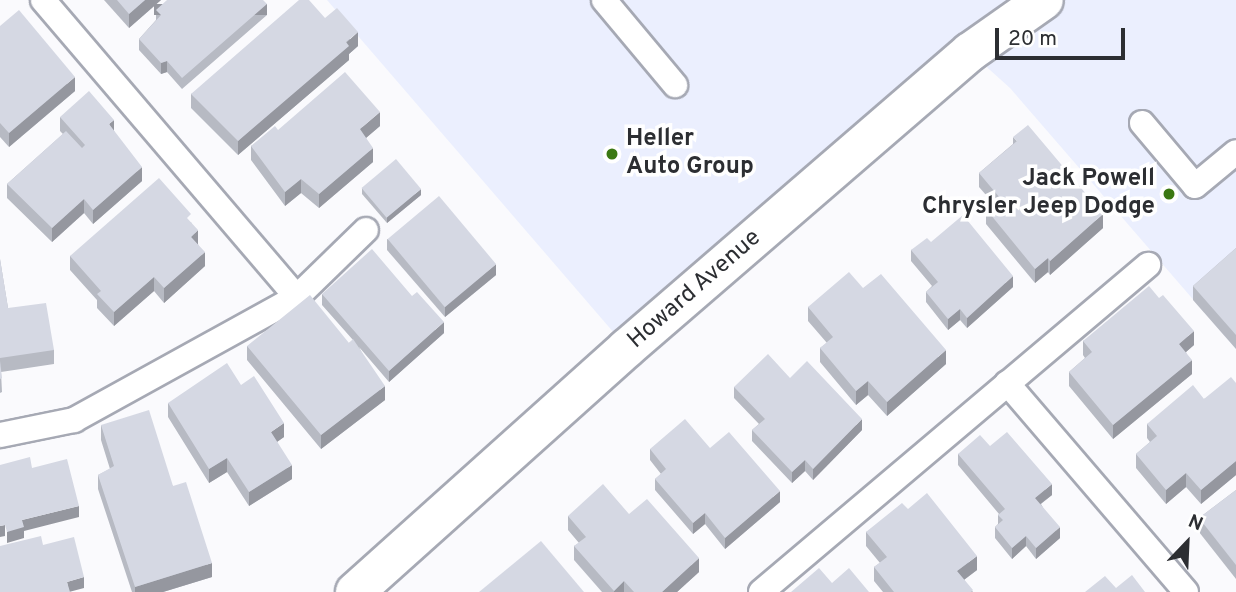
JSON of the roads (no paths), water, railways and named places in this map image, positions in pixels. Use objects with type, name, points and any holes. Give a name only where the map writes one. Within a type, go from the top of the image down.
[{"type":"street","name":"Howard Avenue","points":[[355,592],[627,348],[959,61],[1044,0]]},
{"type":"lane","points":[[43,0],[297,297]]},
{"type":"lane","points":[[604,0],[675,85]]},
{"type":"lane","points":[[1142,124],[1195,187],[1236,152]]},
{"type":"lane","points":[[0,435],[74,420],[297,297],[366,230]]},
{"type":"lane","points":[[761,592],[1148,265]]},
{"type":"lane","points":[[1007,383],[1186,592]]},
{"type":"place","name":"Heller Auto Group","points":[[612,154]]},
{"type":"place","name":"Jack Powell Chrysler Jeep Dodge","points":[[1169,194]]}]
